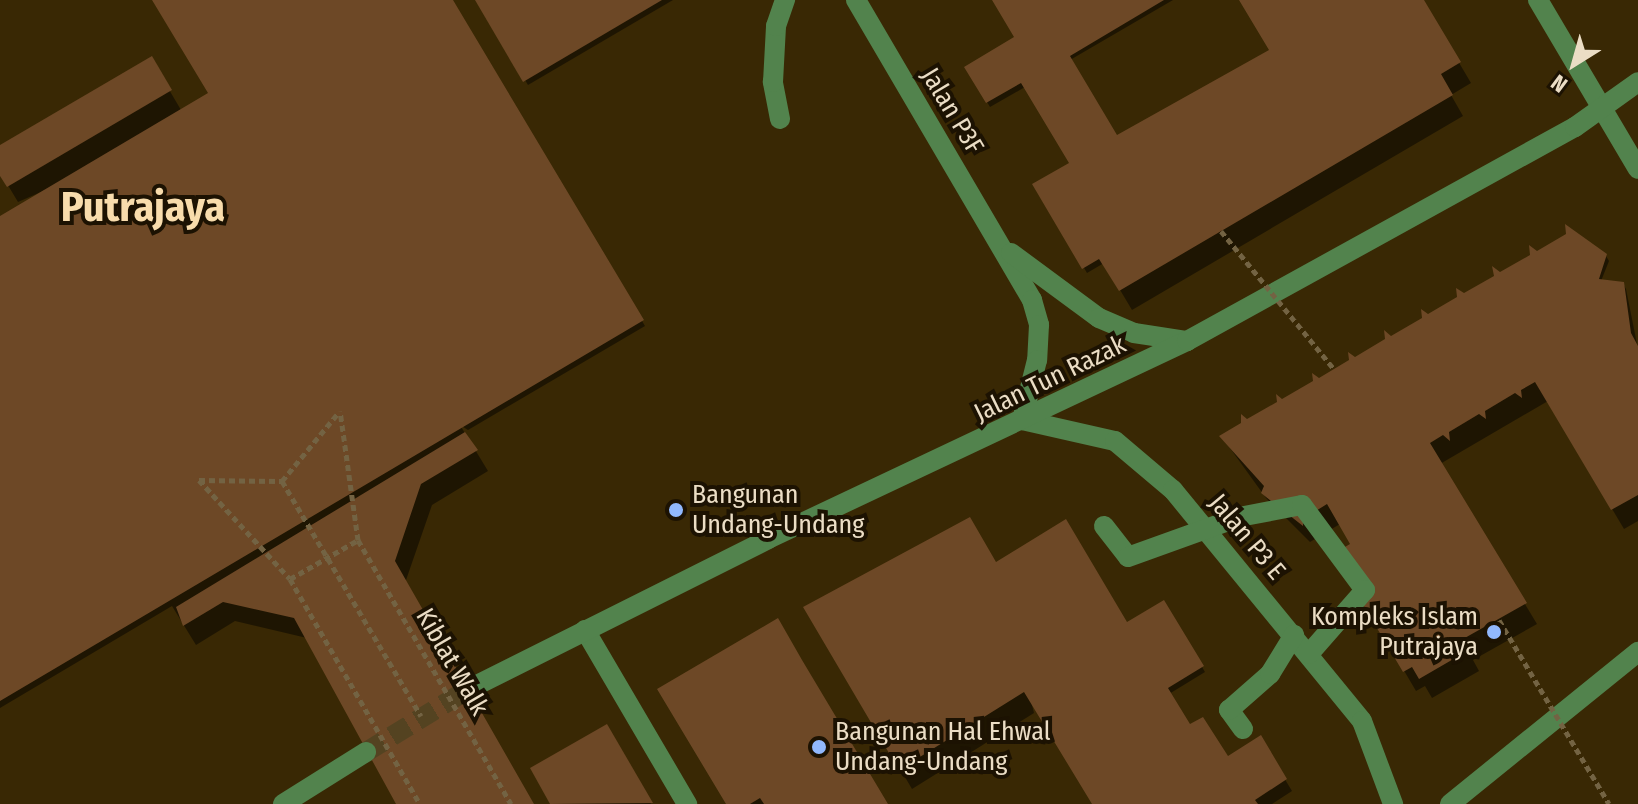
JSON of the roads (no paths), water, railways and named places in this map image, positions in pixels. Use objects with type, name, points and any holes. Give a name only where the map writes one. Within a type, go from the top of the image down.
[{"type":"street","points":[[780,119],[773,82],[776,26],[785,0]]},
{"type":"street","name":"Jalan P3F","points":[[856,0],[1004,248],[1039,325],[1037,360],[1022,420]]},
{"type":"street","points":[[1538,0],[1638,169]]},
{"type":"street","name":"Jalan Tun Razak","points":[[467,690],[585,630],[1187,341],[1602,110],[1638,82]]},
{"type":"street","name":"Jalan P3F","points":[[1004,248],[1099,318],[1134,333],[1187,341]]},
{"type":"street","name":"Jalan P3 E","points":[[1022,420],[1115,441],[1173,490],[1362,721],[1393,804]]},
{"type":"street","points":[[1104,526],[1128,557],[1206,527],[1302,505],[1365,590],[1309,654]]},
{"type":"street","points":[[585,630],[687,804]]},
{"type":"street","points":[[1243,729],[1229,710],[1270,674],[1294,635]]},
{"type":"street","points":[[1450,804],[1638,652]]},
{"type":"street","points":[[283,804],[366,752]]},
{"type":"tunnel","points":[[366,752],[467,690]]},
{"type":"place","name":"Bangunan Undang-Undang","points":[[676,510]]},
{"type":"place","name":"Kompleks Islam Putrajaya","points":[[1494,632]]},
{"type":"place","name":"Bangunan Hal Ehwal Undang-Undang","points":[[819,747]]},
{"type":"district","name":"Putrajaya","points":[[143,207]]}]
